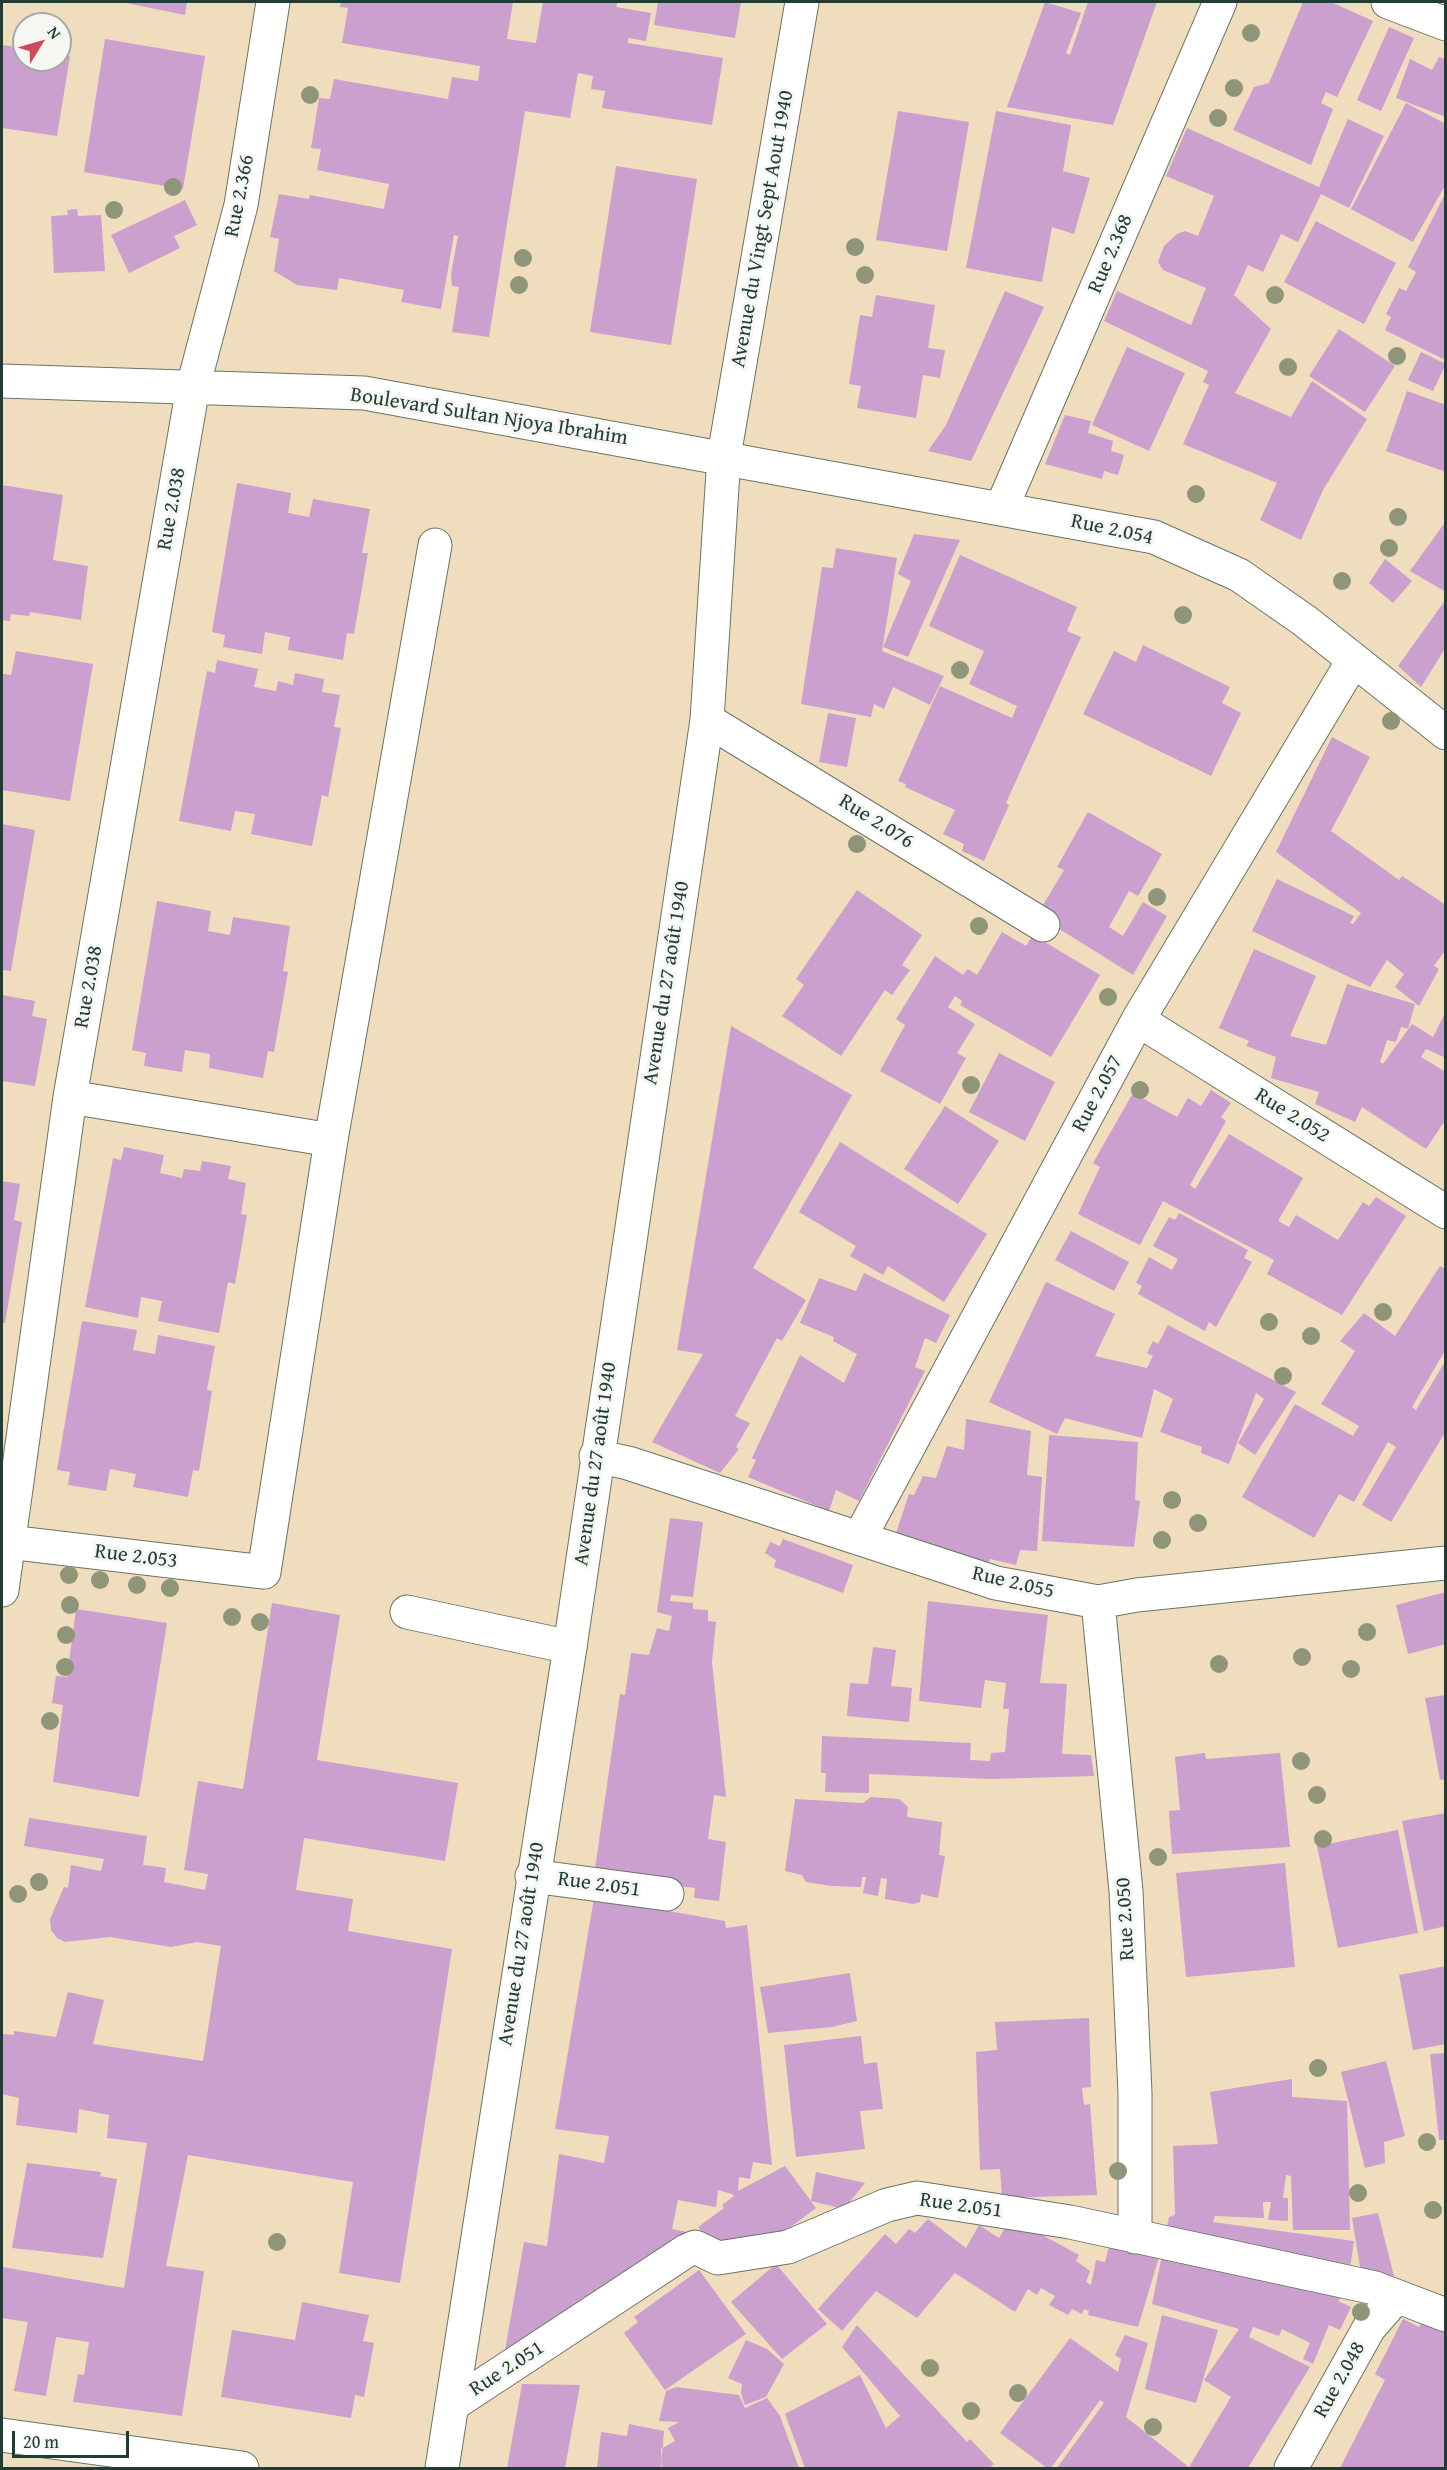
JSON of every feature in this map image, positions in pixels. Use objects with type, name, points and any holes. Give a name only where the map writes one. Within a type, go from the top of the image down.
[{"type":"street","name":"Rue 2.366","points":[[193,387],[241,205],[273,2]]},
{"type":"street","name":"Avenue du Vingt Sept Aout 1940","points":[[724,456],[802,2]]},
{"type":"street","name":"Rue 2.368","points":[[1002,507],[1220,2]]},
{"type":"street","points":[[1388,2],[1446,24]]},
{"type":"street","name":"Boulevard Sultan Njoya Ibrahim","points":[[2,381],[364,393],[724,456]]},
{"type":"street","name":"Rue 2.038","points":[[2,1590],[70,1097],[193,387]]},
{"type":"street","name":"Rue 2.054","points":[[724,456],[1154,537],[1239,575],[1305,621],[1446,733]]},
{"type":"street","name":"Avenue du 27 août 1940","points":[[442,2469],[532,1876],[570,1647],[596,1456],[707,720],[724,456]]},
{"type":"street","points":[[70,1097],[331,1140],[435,545]]},
{"type":"street","name":"Rue 2.057","points":[[860,1537],[1138,1020],[1353,661]]},
{"type":"street","name":"Rue 2.076","points":[[707,720],[1044,926]]},
{"type":"street","name":"Rue 2.052","points":[[1138,1020],[1446,1212]]},
{"type":"street","name":"Rue 2.053","points":[[8,1542],[264,1572],[331,1140]]},
{"type":"street","name":"Rue 2.055","points":[[596,1456],[628,1463],[996,1583],[1098,1602],[1137,1594],[1446,1563]]},
{"type":"street","name":"Rue 2.050","points":[[1098,1602],[1126,1891],[1135,2093],[1135,2237]]},
{"type":"street","points":[[407,1612],[570,1647]]},
{"type":"street","name":"Rue 2.051","points":[[532,1876],[667,1894]]},
{"type":"street","name":"Rue 2.051","points":[[452,2405],[686,2251],[695,2247],[718,2259],[788,2247],[887,2205],[916,2198],[1070,2222],[1374,2288],[1446,2315]]},
{"type":"street","name":"Rue 2.048","points":[[1291,2469],[1369,2328],[1396,2297]]},
{"type":"street","points":[[2,2435],[243,2469]]},
{"type":"building","points":[[121,2],[187,2],[185,15]]},
{"type":"building","points":[[341,2],[513,2],[507,39],[536,43],[543,2],[618,2],[616,7],[651,13],[646,41],[628,38],[628,43],[723,58],[712,125],[602,108],[605,91],[591,89],[593,76],[578,73],[570,118],[525,111],[489,337],[452,332],[459,287],[452,286],[451,274],[458,236],[454,235],[441,309],[401,302],[404,290],[339,278],[337,290],[297,285],[274,271],[279,239],[270,237],[279,194],[309,199],[310,195],[384,209],[389,184],[317,170],[321,149],[311,148],[319,98],[330,99],[334,79],[448,99],[452,77],[478,81],[480,66],[342,43],[348,8],[340,7]]},
{"type":"building","points":[[658,2],[741,2],[735,38],[654,25]]},
{"type":"building","points":[[1045,2],[1081,13],[1066,53],[1070,55],[1088,2],[1157,2],[1113,125],[1007,107]]},
{"type":"building","points":[[1303,2],[1331,2],[1373,21],[1337,97],[1326,92],[1321,103],[1333,109],[1311,165],[1233,130],[1254,87],[1269,83]]},
{"type":"building","points":[[1389,27],[1414,38],[1381,111],[1357,100]]},
{"type":"building","points":[[105,39],[205,56],[183,189],[84,172]]},
{"type":"building","points":[[2,45],[12,46],[12,72],[67,72],[57,136],[2,128]]},
{"type":"building","points":[[1439,57],[1446,59],[1446,117],[1396,98],[1410,59],[1432,70]]},
{"type":"building","points":[[1406,103],[1446,124],[1446,184],[1413,242],[1351,209]]},
{"type":"building","points":[[898,111],[969,122],[947,251],[876,240]]},
{"type":"building","points":[[996,111],[1071,125],[1063,171],[1090,178],[1074,234],[1052,227],[1042,282],[966,268]]},
{"type":"building","points":[[1348,119],[1384,136],[1349,208],[1321,194],[1298,242],[1281,234],[1263,272],[1248,265],[1234,295],[1271,329],[1235,393],[1291,417],[1312,381],[1367,419],[1323,490],[1301,540],[1260,520],[1277,483],[1183,444],[1209,385],[1203,382],[1208,371],[1104,321],[1117,291],[1191,325],[1206,288],[1163,270],[1158,262],[1164,246],[1177,234],[1185,231],[1198,236],[1214,196],[1166,176],[1187,128],[1319,187]]},
{"type":"building","points":[[616,166],[697,179],[671,345],[590,332]]},
{"type":"building","points":[[1446,192],[1446,355],[1443,359],[1385,330],[1391,317],[1386,314],[1399,288],[1406,291],[1416,272],[1408,267]]},
{"type":"building","points":[[185,200],[197,225],[174,236],[180,248],[129,273],[111,235]]},
{"type":"building","points":[[77,209],[78,216],[101,215],[105,271],[54,273],[51,216],[68,215],[67,210]]},
{"type":"building","points":[[1316,221],[1396,263],[1364,324],[1284,282]]},
{"type":"building","points":[[1005,291],[1044,307],[971,461],[928,451],[946,425]]},
{"type":"building","points":[[876,295],[935,305],[928,348],[945,350],[940,378],[923,375],[916,418],[857,408],[861,386],[849,384],[860,315],[872,317]]},
{"type":"building","points":[[1339,329],[1395,366],[1365,412],[1309,376]]},
{"type":"building","points":[[1127,347],[1185,373],[1149,451],[1092,425]]},
{"type":"building","points":[[1421,352],[1446,364],[1433,391],[1408,380]]},
{"type":"building","points":[[1407,391],[1446,405],[1446,472],[1386,451]]},
{"type":"building","points":[[1065,415],[1091,421],[1088,433],[1113,441],[1111,451],[1124,455],[1118,475],[1104,471],[1102,479],[1045,464]]},
{"type":"building","points":[[237,483],[291,493],[288,513],[309,517],[313,499],[370,509],[362,553],[368,553],[354,634],[347,633],[343,660],[288,650],[290,637],[265,632],[262,654],[223,647],[225,635],[212,632]]},
{"type":"building","points":[[2,485],[63,495],[53,560],[88,566],[81,620],[30,612],[29,616],[11,614],[10,621],[2,620]]},
{"type":"building","points":[[1446,521],[1446,592],[1410,571]]},
{"type":"building","points":[[914,534],[960,540],[908,657],[883,647],[911,581],[898,574]]},
{"type":"building","points":[[836,548],[897,558],[882,651],[944,676],[930,705],[893,687],[884,709],[874,704],[871,717],[801,704],[822,567],[833,568]]},
{"type":"building","points":[[960,555],[1077,607],[1067,631],[1081,637],[1006,803],[1009,805],[984,861],[962,851],[964,844],[943,834],[955,810],[905,787],[906,784],[898,781],[940,686],[1012,718],[1017,706],[969,684],[984,651],[929,626]]},
{"type":"building","points":[[1385,559],[1412,581],[1393,603],[1369,583]]},
{"type":"building","points":[[1444,602],[1446,647],[1421,687],[1398,666]]},
{"type":"building","points":[[1143,645],[1230,687],[1222,703],[1241,713],[1211,776],[1083,714],[1114,651],[1136,662]]},
{"type":"building","points":[[16,651],[93,664],[70,801],[2,790],[2,682],[3,674],[11,675]]},
{"type":"building","points":[[217,660],[258,669],[254,687],[276,691],[278,681],[293,685],[295,673],[324,679],[322,692],[340,695],[334,727],[341,728],[328,797],[322,795],[312,846],[251,834],[255,814],[235,811],[231,831],[179,821],[207,671],[215,673]]},
{"type":"building","points":[[828,713],[856,718],[847,767],[819,762]]},
{"type":"building","points":[[1332,737],[1370,757],[1331,831],[1399,880],[1402,876],[1446,905],[1446,949],[1434,966],[1439,969],[1419,1006],[1395,987],[1404,974],[1387,960],[1370,987],[1252,931],[1277,879],[1354,916],[1350,923],[1353,924],[1361,913],[1276,852]]},
{"type":"building","points":[[1088,812],[1162,854],[1138,896],[1129,891],[1109,927],[1123,936],[1143,902],[1167,916],[1133,975],[1037,915],[1064,870],[1057,867]]},
{"type":"building","points":[[2,824],[35,830],[11,971],[2,970]]},
{"type":"building","points":[[857,890],[922,935],[902,965],[910,970],[892,995],[885,990],[841,1056],[782,1016],[804,985],[796,979]]},
{"type":"building","points":[[157,901],[211,911],[208,931],[230,935],[233,917],[290,926],[283,971],[288,972],[274,1052],[268,1051],[263,1078],[209,1068],[210,1054],[185,1050],[182,1072],[144,1066],[146,1053],[132,1050]]},
{"type":"building","points":[[1002,932],[1026,946],[1033,935],[1100,975],[1051,1057],[960,1005],[962,1001],[955,996],[948,1007],[975,1024],[957,1053],[966,1058],[940,1104],[880,1071],[905,1025],[896,1019],[935,956],[963,975],[968,969],[977,975]]},
{"type":"building","points":[[1254,949],[1316,976],[1290,1036],[1326,1045],[1347,984],[1415,1004],[1408,1029],[1401,1027],[1396,1042],[1387,1040],[1380,1062],[1383,1064],[1412,1024],[1433,1037],[1446,1011],[1446,1058],[1426,1049],[1421,1057],[1446,1072],[1446,1119],[1426,1149],[1362,1107],[1355,1122],[1315,1104],[1319,1092],[1271,1078],[1276,1057],[1246,1046],[1249,1041],[1219,1028]]},
{"type":"building","points":[[2,995],[35,1001],[32,1016],[47,1019],[35,1086],[2,1081]]},
{"type":"building","points":[[731,1026],[852,1095],[753,1268],[806,1300],[782,1341],[777,1338],[735,1416],[750,1423],[736,1447],[739,1449],[720,1473],[652,1442],[703,1354],[677,1350]]},
{"type":"building","points":[[999,1053],[1055,1082],[1025,1141],[969,1112]]},
{"type":"building","points":[[1211,1090],[1231,1103],[1221,1117],[1226,1121],[1190,1185],[1195,1189],[1229,1134],[1303,1178],[1278,1221],[1289,1227],[1296,1215],[1338,1240],[1363,1202],[1369,1206],[1376,1197],[1406,1216],[1342,1315],[1267,1274],[1274,1260],[1163,1201],[1140,1245],[1078,1214],[1100,1167],[1093,1163],[1133,1093],[1177,1117],[1188,1098],[1201,1106]]},
{"type":"building","points":[[945,1106],[999,1141],[958,1204],[904,1169]]},
{"type":"building","points":[[840,1142],[987,1234],[944,1302],[888,1266],[883,1275],[850,1256],[856,1246],[799,1212]]},
{"type":"building","points":[[124,1147],[164,1155],[160,1173],[182,1178],[184,1169],[200,1171],[202,1161],[231,1166],[228,1179],[246,1183],[241,1214],[247,1215],[235,1284],[228,1282],[219,1333],[158,1321],[162,1301],[141,1297],[138,1318],[85,1307],[113,1158],[121,1160]]},
{"type":"building","points":[[2,1181],[20,1184],[14,1220],[22,1222],[5,1323],[2,1323]]},
{"type":"building","points":[[1179,1213],[1248,1250],[1244,1258],[1252,1262],[1216,1327],[1209,1322],[1205,1331],[1138,1294],[1142,1286],[1136,1283],[1149,1257],[1172,1270],[1178,1259],[1153,1246],[1169,1217],[1175,1220]]},
{"type":"building","points":[[1071,1231],[1129,1262],[1114,1291],[1055,1260]]},
{"type":"building","points":[[1440,1266],[1446,1269],[1446,1349],[1412,1407],[1416,1410],[1446,1360],[1446,1431],[1391,1522],[1362,1505],[1396,1447],[1388,1442],[1354,1502],[1339,1494],[1314,1538],[1242,1497],[1295,1404],[1353,1436],[1359,1426],[1321,1404],[1355,1351],[1340,1341],[1364,1313],[1395,1336]]},
{"type":"building","points":[[864,1273],[950,1315],[936,1343],[925,1338],[915,1367],[925,1371],[859,1501],[836,1490],[829,1511],[748,1477],[756,1460],[752,1458],[800,1355],[844,1383],[857,1354],[833,1341],[834,1337],[800,1323],[819,1278],[856,1291]]},
{"type":"building","points":[[1046,1282],[1115,1314],[1095,1356],[1147,1368],[1153,1356],[1147,1353],[1153,1341],[1158,1344],[1168,1325],[1296,1392],[1255,1455],[1238,1443],[1264,1399],[1256,1393],[1229,1464],[1201,1453],[1202,1447],[1160,1432],[1173,1399],[1154,1389],[1142,1438],[1065,1418],[1057,1434],[989,1402]]},
{"type":"building","points":[[82,1321],[137,1330],[133,1350],[155,1354],[158,1335],[215,1346],[207,1390],[212,1391],[199,1471],[193,1470],[188,1497],[133,1487],[136,1474],[110,1469],[106,1491],[68,1485],[70,1472],[57,1470]]},
{"type":"building","points":[[966,1419],[1031,1431],[1027,1475],[1042,1477],[1037,1551],[1020,1550],[1016,1565],[990,1559],[988,1565],[895,1536],[909,1494],[914,1495],[923,1476],[936,1478],[947,1446],[964,1450]]},
{"type":"building","points":[[1049,1435],[1138,1442],[1135,1500],[1140,1501],[1134,1547],[1042,1541]]},
{"type":"building","points":[[670,1518],[703,1522],[693,1597],[671,1595],[670,1601],[693,1603],[693,1609],[708,1610],[708,1621],[716,1622],[712,1662],[726,1797],[714,1795],[708,1839],[726,1842],[719,1901],[694,1898],[695,1888],[594,1876],[620,1694],[625,1695],[631,1653],[649,1655],[657,1628],[669,1631],[672,1616],[657,1612]]},
{"type":"building","points":[[783,1539],[853,1565],[843,1593],[774,1567],[776,1560],[765,1553],[770,1542],[780,1546]]},
{"type":"building","points":[[1446,1592],[1446,1644],[1408,1654],[1396,1605]]},
{"type":"building","points":[[928,1601],[1048,1615],[1040,1683],[1067,1684],[1062,1754],[1091,1755],[1094,1776],[991,1779],[869,1774],[869,1793],[825,1792],[826,1773],[821,1773],[822,1736],[971,1743],[970,1760],[990,1761],[991,1753],[1005,1752],[1009,1709],[1003,1709],[1006,1683],[985,1680],[981,1708],[919,1701]]},
{"type":"building","points":[[272,1603],[340,1615],[317,1760],[458,1783],[445,1861],[304,1838],[296,1890],[353,1899],[348,1931],[452,1949],[400,2283],[339,2273],[353,2182],[188,2155],[166,2266],[204,2271],[182,2416],[73,2402],[78,2374],[84,2375],[89,2342],[56,2337],[46,2396],[14,2391],[28,2322],[2,2318],[2,2267],[124,2288],[147,2143],[107,2138],[109,2115],[79,2109],[77,2133],[16,2125],[19,2098],[2,2094],[2,2034],[14,2035],[14,2031],[56,2037],[68,1992],[104,2000],[93,2044],[203,2061],[221,1946],[197,1942],[171,1947],[110,1937],[65,1942],[57,1938],[51,1930],[50,1919],[64,1887],[68,1888],[71,1865],[101,1871],[104,1859],[24,1846],[29,1818],[147,1836],[143,1865],[166,1868],[164,1882],[205,1890],[208,1874],[184,1870],[198,1781],[243,1789]]},
{"type":"building","points":[[76,1609],[167,1623],[139,1797],[53,1782],[63,1705],[52,1703],[56,1676],[67,1677]]},
{"type":"building","points":[[873,1647],[896,1650],[891,1686],[912,1688],[909,1722],[847,1716],[850,1683],[868,1684]]},
{"type":"building","points":[[1446,1695],[1446,1779],[1440,1780],[1425,1698]]},
{"type":"building","points":[[1205,1753],[1206,1759],[1280,1753],[1290,1847],[1172,1854],[1169,1811],[1180,1810],[1175,1757]]},
{"type":"building","points":[[871,1797],[899,1799],[908,1807],[907,1817],[942,1822],[939,1855],[945,1856],[938,1898],[921,1894],[920,1902],[913,1904],[885,1899],[887,1879],[881,1878],[878,1896],[863,1893],[866,1877],[862,1877],[861,1887],[832,1886],[806,1882],[802,1875],[785,1871],[795,1799],[863,1803]]},
{"type":"building","points":[[1446,1813],[1446,1926],[1424,1931],[1402,1821]]},
{"type":"building","points":[[1398,1830],[1418,1933],[1338,1948],[1317,1846]]},
{"type":"building","points":[[1285,1863],[1295,1967],[1186,1977],[1176,1873]]},
{"type":"building","points":[[594,1898],[725,1921],[726,1928],[747,1925],[772,2165],[753,2162],[750,2179],[739,2177],[738,2191],[785,2166],[816,2208],[764,2247],[720,2254],[698,2227],[724,2208],[722,2205],[734,2196],[718,2190],[716,2207],[678,2200],[672,2229],[692,2233],[504,2356],[524,2242],[547,2246],[559,2154],[604,2163],[609,2136],[555,2129]]},
{"type":"building","points":[[1446,1966],[1446,2044],[1413,2050],[1399,1975]]},
{"type":"building","points":[[850,1973],[857,2021],[832,2027],[768,2033],[760,1987]]},
{"type":"building","points":[[1089,2018],[1091,2087],[1082,2088],[1084,2105],[1090,2104],[1097,2195],[1002,2198],[1000,2169],[980,2170],[976,2052],[997,2050],[995,2022]]},
{"type":"building","points":[[861,2036],[864,2064],[877,2062],[883,2109],[860,2111],[865,2149],[796,2157],[784,2045]]},
{"type":"building","points":[[1446,2053],[1446,2140],[1439,2140],[1430,2054]]},
{"type":"building","points":[[1386,2061],[1405,2136],[1384,2142],[1385,2163],[1365,2168],[1341,2072]]},
{"type":"building","points":[[1292,2079],[1292,2097],[1347,2101],[1350,2230],[1293,2230],[1291,2176],[1286,2175],[1283,2198],[1288,2198],[1288,2221],[1268,2220],[1271,2202],[1263,2202],[1264,2218],[1215,2216],[1213,2222],[1354,2241],[1350,2268],[1165,2238],[1169,2217],[1175,2215],[1173,2146],[1218,2144],[1210,2092]]},
{"type":"building","points":[[27,2163],[101,2172],[100,2176],[117,2179],[103,2258],[12,2248]]},
{"type":"building","points":[[816,2172],[865,2183],[844,2209],[811,2201]]},
{"type":"building","points":[[1378,2213],[1394,2276],[1361,2273],[1352,2218]]},
{"type":"building","points":[[1011,2218],[1079,2255],[1076,2261],[1090,2271],[1086,2282],[1091,2285],[1096,2260],[1105,2262],[1110,2243],[1162,2247],[1138,2327],[1088,2315],[1089,2311],[1084,2309],[1082,2314],[1072,2309],[1068,2315],[1049,2305],[1055,2296],[1041,2288],[1037,2295],[1028,2289],[1015,2312],[955,2273],[917,2318],[876,2291],[842,2331],[818,2309],[885,2234],[896,2244],[909,2229],[915,2233],[928,2219],[966,2248],[979,2225],[999,2238]]},
{"type":"building","points":[[1162,2255],[1341,2298],[1338,2301],[1351,2307],[1340,2330],[1329,2325],[1313,2364],[1303,2359],[1310,2343],[1282,2329],[1279,2336],[1253,2327],[1249,2337],[1310,2367],[1248,2468],[1189,2467],[1231,2397],[1204,2380],[1239,2329],[1152,2304]]},
{"type":"building","points":[[776,2264],[827,2324],[782,2359],[731,2302]]},
{"type":"building","points":[[699,2270],[746,2334],[665,2390],[624,2333],[638,2322],[634,2317]]},
{"type":"building","points":[[302,2302],[369,2315],[363,2341],[374,2343],[364,2397],[355,2395],[351,2418],[221,2397],[232,2330],[295,2340]]},
{"type":"building","points":[[1162,2315],[1218,2330],[1196,2403],[1145,2389]]},
{"type":"building","points":[[1403,2319],[1419,2327],[1422,2321],[1446,2333],[1446,2468],[1340,2468],[1385,2380],[1375,2374]]},
{"type":"building","points":[[857,2325],[967,2442],[970,2439],[994,2464],[989,2468],[805,2468],[785,2414],[860,2375],[886,2428],[900,2416],[842,2347]]},
{"type":"building","points":[[1125,2335],[1148,2343],[1126,2417],[1190,2468],[1057,2468],[1104,2403],[1100,2400],[1051,2468],[1047,2468],[1000,2433],[1070,2338],[1118,2372],[1121,2359],[1115,2355]]},
{"type":"building","points":[[746,2340],[767,2349],[784,2364],[766,2397],[745,2405],[741,2393],[742,2384],[728,2378]]},
{"type":"building","points":[[522,2384],[580,2385],[565,2468],[507,2468]]},
{"type":"building","points":[[676,2387],[739,2395],[745,2408],[767,2398],[780,2416],[799,2468],[662,2468],[661,2449],[675,2441],[668,2428],[679,2422],[659,2421],[666,2391]]},
{"type":"building","points":[[629,2424],[664,2431],[661,2468],[597,2468],[601,2432],[627,2436]]}]
